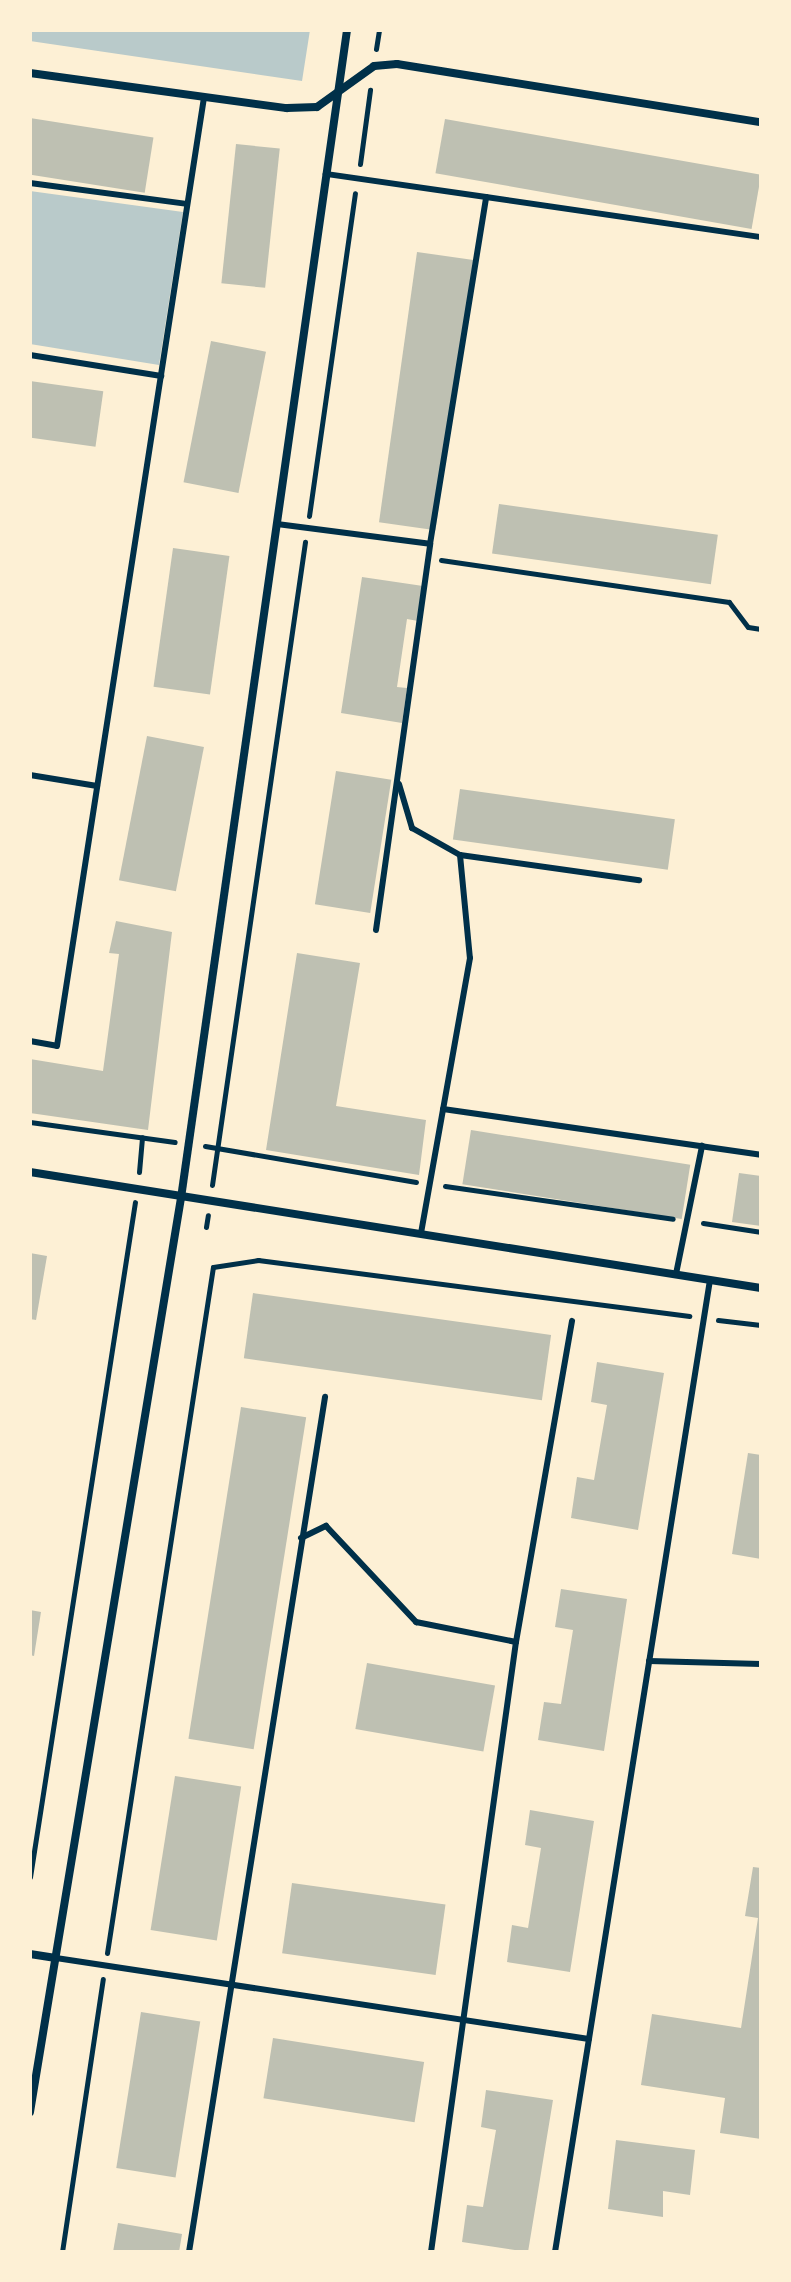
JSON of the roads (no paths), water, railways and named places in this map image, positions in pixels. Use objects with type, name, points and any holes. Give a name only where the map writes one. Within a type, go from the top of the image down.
[{"type":"street","points":[[30,2112],[181,1198],[347,30]]},
{"type":"street","points":[[30,73],[287,108],[317,107],[374,66],[761,122]]},
{"type":"street","points":[[30,1172],[761,1288]]},
{"type":"street","points":[[30,1954],[56,1958]]},
{"type":"lane","points":[[30,1041],[57,1046],[204,97]]},
{"type":"lane","points":[[326,174],[761,237]]},
{"type":"lane","points":[[30,183],[187,204]]},
{"type":"lane","points":[[376,930],[399,784],[430,544],[486,197]]},
{"type":"lane","points":[[30,355],[161,376]]},
{"type":"lane","points":[[277,524],[430,544]]},
{"type":"lane","points":[[30,775],[97,786]]},
{"type":"lane","points":[[399,784],[412,828],[460,855],[639,880]]},
{"type":"lane","points":[[421,1234],[470,958],[460,855]]},
{"type":"lane","points":[[443,1109],[761,1155]]},
{"type":"lane","points":[[676,1274],[702,1146]]},
{"type":"lane","points":[[555,2252],[710,1280]]},
{"type":"lane","points":[[431,2252],[467,2021],[516,1642],[572,1321]]},
{"type":"lane","points":[[189,2252],[234,1990],[325,1397]]},
{"type":"lane","points":[[301,1538],[326,1526],[416,1622],[516,1642]]},
{"type":"lane","points":[[649,1661],[761,1664]]},
{"type":"lane","points":[[56,1958],[234,1990],[589,2039]]}]
